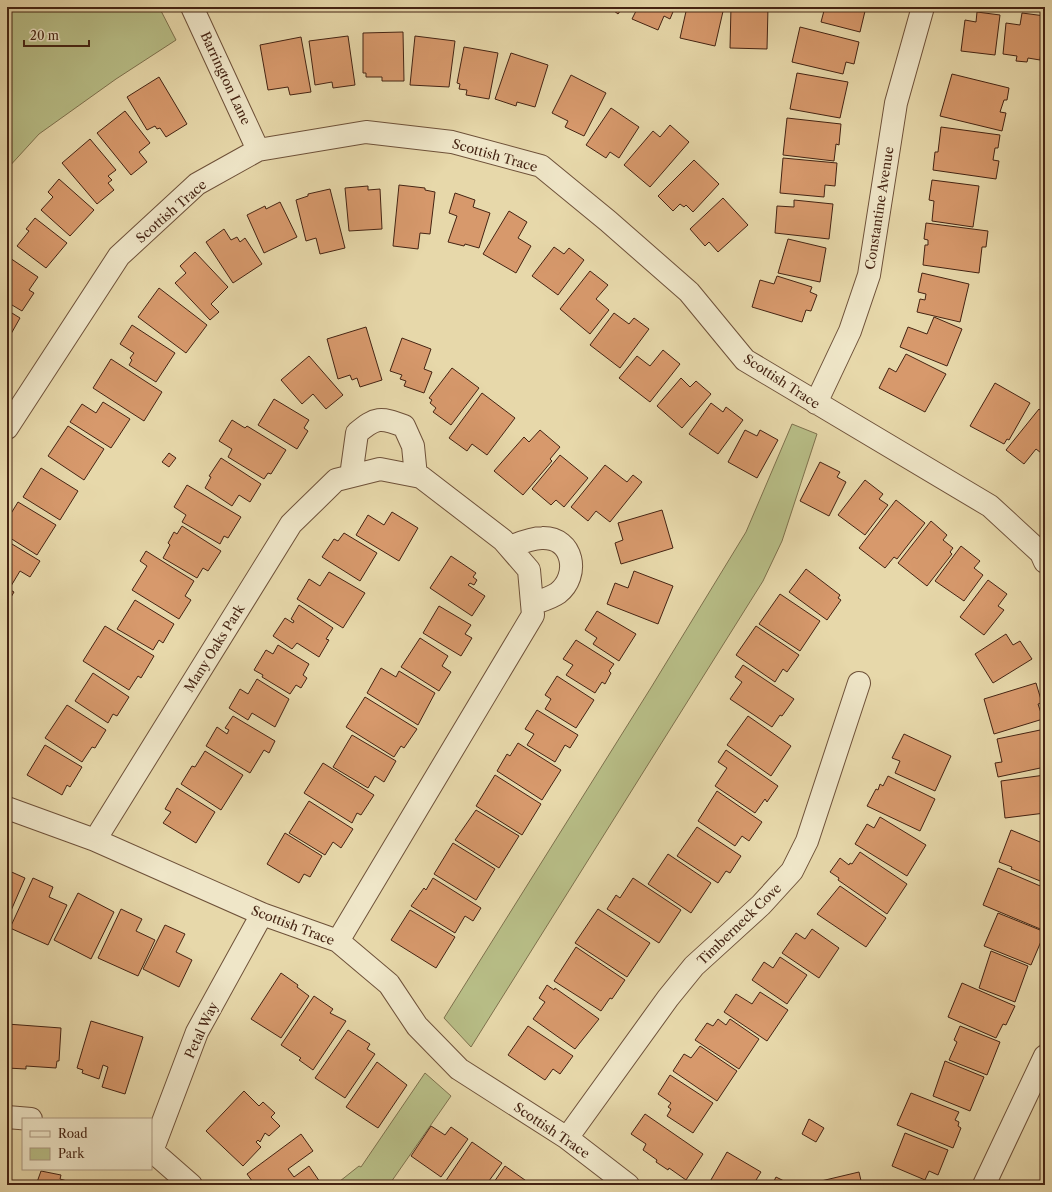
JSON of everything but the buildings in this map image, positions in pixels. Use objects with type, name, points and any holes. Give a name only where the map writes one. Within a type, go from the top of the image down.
[{"type":"street","name":"Barrington Lane","points":[[192,7],[258,150]]},
{"type":"street","name":"Constantine Avenue","points":[[816,403],[850,331],[869,275],[896,103],[923,7]]},
{"type":"street","name":"Scottish Trace","points":[[7,428],[119,256],[197,184],[258,150],[366,132],[452,142],[541,166],[608,221],[689,292],[745,360],[990,506],[1041,553],[1045,562]]},
{"type":"street","points":[[351,476],[357,433],[372,421],[388,420],[404,426],[413,446],[416,476]]},
{"type":"street","name":"Many Oaks Park","points":[[95,840],[291,524],[336,480],[380,469],[421,477],[503,540],[529,570],[533,615],[338,941]]},
{"type":"street","points":[[510,547],[529,540],[543,538],[558,542],[568,551],[572,566],[569,580],[557,594],[532,604]]},
{"type":"street","name":"Timberneck Cove","points":[[567,1138],[664,1004],[694,966],[761,905],[792,872],[806,840],[859,683]]},
{"type":"street","name":"Scottish Trace","points":[[7,808],[95,840],[262,914],[338,941],[388,984],[417,1026],[459,1069],[567,1138],[628,1185]]},
{"type":"street","name":"Petal Way","points":[[152,1147],[197,1032],[262,914]]},
{"type":"street","points":[[984,1185],[1045,1056]]},
{"type":"street","points":[[7,1118],[22,1119]]},
{"type":"street","points":[[152,1151],[191,1185]]},
{"type":"green space","points":[[7,7],[159,7],[176,40],[116,79],[39,134],[7,169]]},
{"type":"green space","points":[[792,424],[817,434],[782,541],[763,581],[471,1047],[444,1018],[652,686],[746,532]]},
{"type":"green space","points":[[425,1073],[451,1096],[389,1185],[335,1185],[359,1166],[361,1167]]}]
